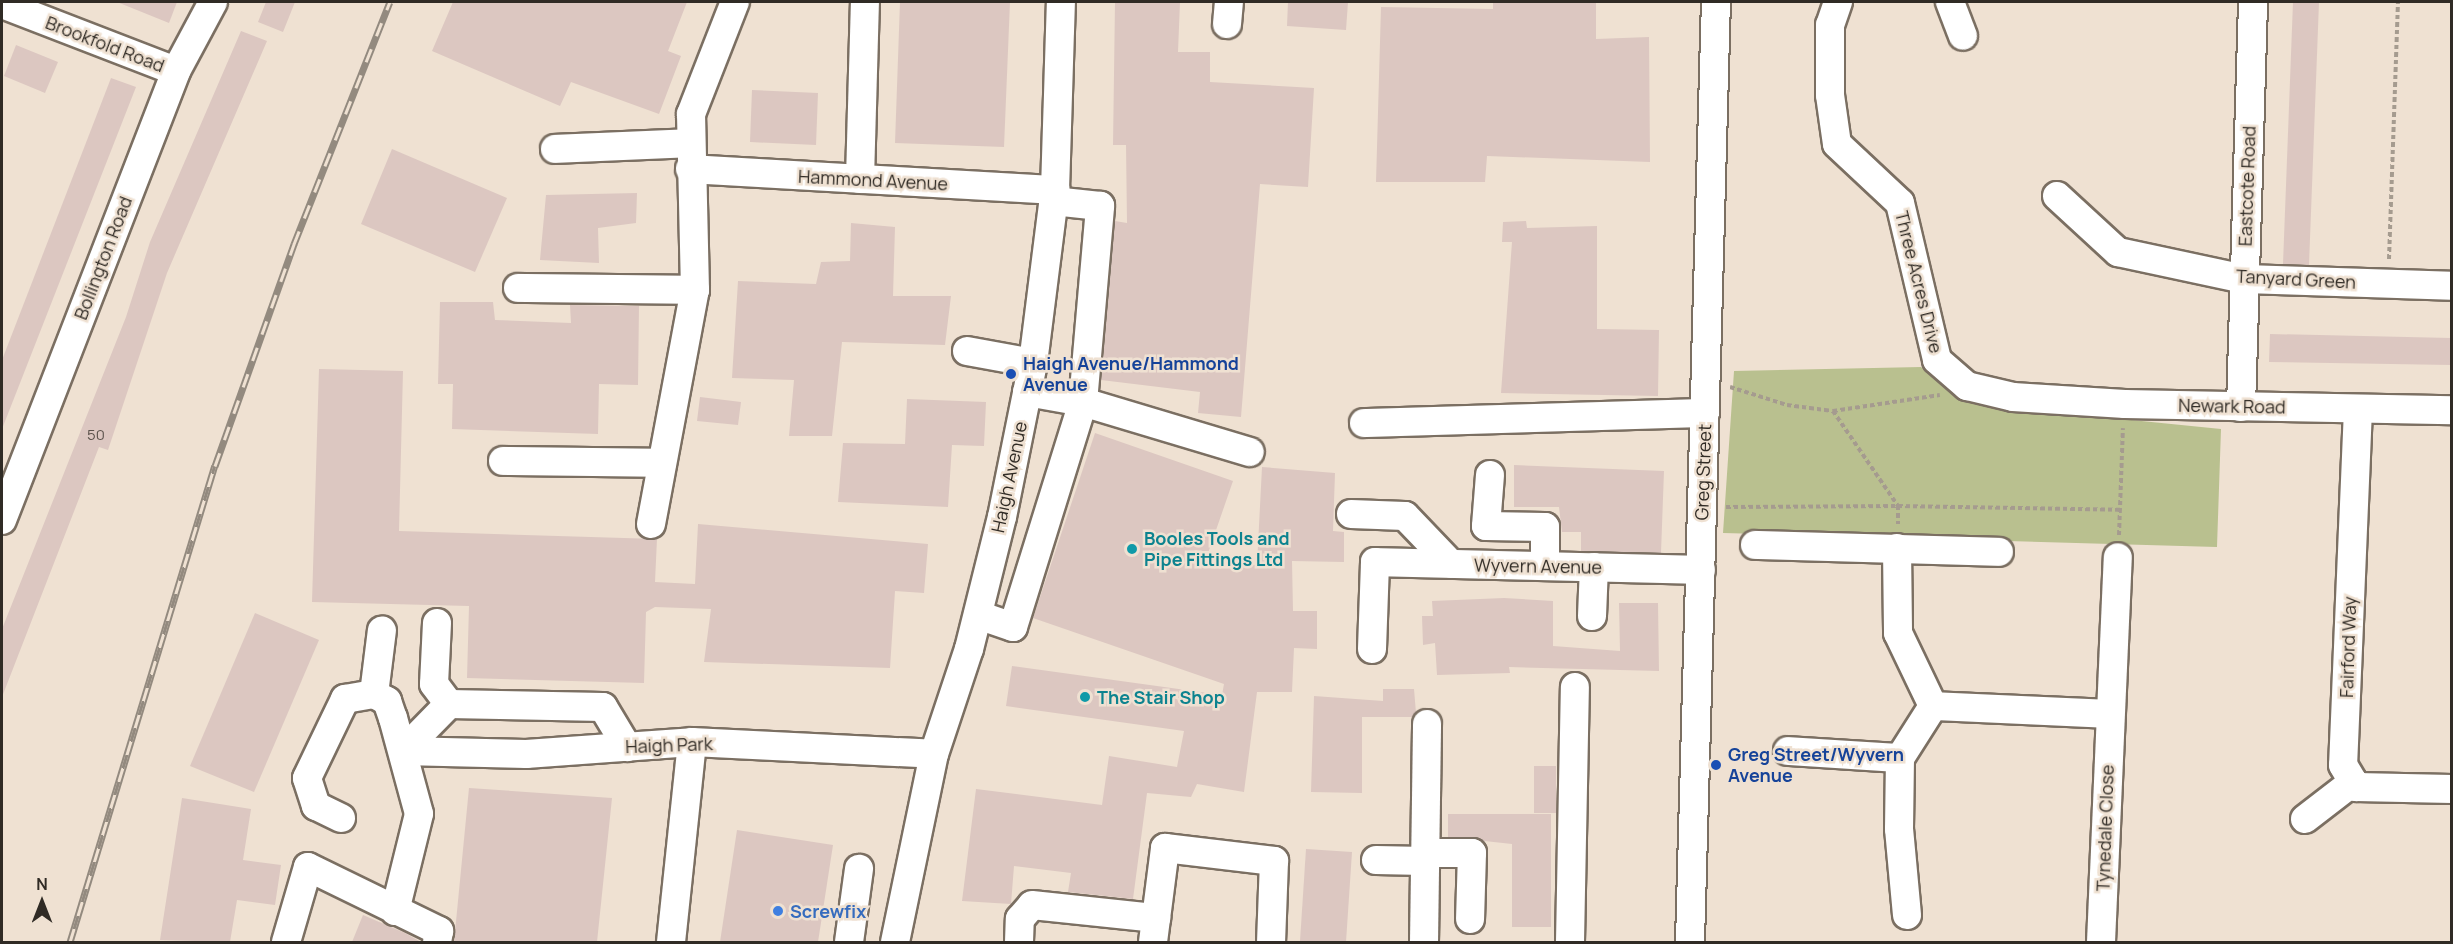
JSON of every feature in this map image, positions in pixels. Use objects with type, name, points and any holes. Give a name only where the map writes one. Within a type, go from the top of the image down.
[{"type":"street","name":"Bollington Road","points":[[2,519],[176,71],[213,2]]},
{"type":"street","points":[[651,524],[695,290],[692,114],[735,2]]},
{"type":"street","points":[[860,179],[865,2]]},
{"type":"street","name":"Haigh Avenue","points":[[895,942],[934,754],[978,615],[1033,363],[1054,196],[1061,2]]},
{"type":"street","name":"Greg Street","points":[[1690,942],[1716,2]]},
{"type":"street","name":"Three Acres Drive","points":[[1838,2],[1830,25],[1830,95],[1837,144],[1900,203],[1937,360],[1967,386],[2013,397]]},
{"type":"street","points":[[1950,2],[1963,36]]},
{"type":"street","name":"Eastcote Road","points":[[2241,407],[2253,2]]},
{"type":"street","name":"Brookfold Road","points":[[2,4],[176,71]]},
{"type":"street","name":"Hammond Avenue","points":[[555,149],[691,156],[860,179],[1054,196],[1100,206],[1083,402]]},
{"type":"street","name":"Tanyard Green","points":[[2057,196],[2118,252],[2244,279],[2451,286]]},
{"type":"street","points":[[518,288],[695,290]]},
{"type":"street","points":[[967,351],[1033,363]]},
{"type":"street","points":[[1027,392],[1083,402],[1250,452]]},
{"type":"street","name":"Newark Road","points":[[2013,397],[2125,404],[2451,410]]},
{"type":"street","points":[[978,615],[1013,627],[1083,402]]},
{"type":"street","name":"Fairford Way","points":[[2353,782],[2343,765],[2358,408]]},
{"type":"street","points":[[1364,423],[1705,413]]},
{"type":"street","points":[[503,461],[662,463]]},
{"type":"street","points":[[1490,475],[1486,526],[1545,527],[1545,566]]},
{"type":"street","points":[[1351,514],[1405,516],[1451,564]]},
{"type":"street","points":[[1755,545],[1999,552]]},
{"type":"street","points":[[1897,548],[1898,633],[1933,706]]},
{"type":"street","name":"Tynedale Close","points":[[2101,942],[2108,714],[2118,557]]},
{"type":"street","name":"Wyvern Avenue","points":[[1372,649],[1375,562],[1701,570]]},
{"type":"street","points":[[1592,616],[1594,567]]},
{"type":"street","points":[[437,623],[434,684],[449,704]]},
{"type":"street","points":[[374,694],[382,630]]},
{"type":"street","points":[[1570,942],[1575,687]]},
{"type":"street","points":[[340,818],[316,806],[307,777],[345,699],[374,694],[387,701],[419,814],[395,910]]},
{"type":"street","points":[[403,751],[449,704],[603,707],[627,747]]},
{"type":"street","points":[[1933,706],[2108,714]]},
{"type":"street","points":[[1907,915],[1899,829],[1900,758],[1933,706]]},
{"type":"street","points":[[1424,942],[1427,724]]},
{"type":"street","points":[[671,942],[692,742]]},
{"type":"street","name":"Haigh Park","points":[[403,751],[526,754],[692,742],[934,754]]},
{"type":"street","points":[[1788,751],[1900,758]]},
{"type":"street","points":[[2305,819],[2353,782],[2356,787],[2451,789]]},
{"type":"street","points":[[1019,942],[1020,918],[1032,905],[1155,930],[1165,848],[1274,861],[1271,942]]},
{"type":"street","points":[[1376,860],[1472,853],[1470,918]]},
{"type":"street","points":[[286,942],[308,867],[439,931],[436,942]]},
{"type":"street","points":[[859,869],[849,939],[890,942]]},
{"type":"path","points":[[2388,284],[2398,2]]},
{"type":"path","points":[[1706,384],[1749,389],[1787,405],[1833,411],[1925,400],[1967,386]]},
{"type":"path","points":[[2118,557],[2125,404]]},
{"type":"path","points":[[1833,411],[1899,506]]},
{"type":"path","points":[[1702,507],[1899,506],[2120,510]]},
{"type":"green space","points":[[1921,367],[1973,404],[2221,429],[2217,547],[1723,533],[1734,371]]},
{"type":"building","points":[[117,2],[177,2],[169,23]]},
{"type":"building","points":[[266,2],[295,2],[283,32],[258,22]]},
{"type":"building","points":[[453,2],[687,2],[668,51],[681,56],[659,114],[571,82],[560,106],[432,51]]},
{"type":"building","points":[[900,2],[1010,2],[1004,147],[895,143]]},
{"type":"building","points":[[1115,2],[1180,2],[1178,52],[1210,52],[1210,82],[1314,88],[1308,187],[1260,184],[1241,417],[1198,413],[1200,392],[1101,380],[1115,221],[1127,223],[1126,145],[1113,145]]},
{"type":"building","points":[[1288,2],[1348,2],[1346,30],[1287,26]]},
{"type":"building","points":[[1493,2],[1596,2],[1596,39],[1649,37],[1650,162],[1487,156],[1485,182],[1376,182],[1381,7],[1493,9]]},
{"type":"building","points":[[2293,2],[2319,2],[2309,265],[2283,264]]},
{"type":"building","points":[[241,31],[267,41],[167,273],[108,450],[99,447],[2,697],[2,629],[126,317],[150,242]]},
{"type":"building","points":[[16,45],[58,62],[45,93],[4,76]]},
{"type":"building","points":[[111,78],[136,87],[2,429],[2,360]]},
{"type":"building","points":[[752,90],[818,93],[816,145],[750,142]]},
{"type":"building","points":[[392,149],[507,198],[475,272],[361,224]]},
{"type":"building","points":[[637,193],[636,223],[598,228],[599,263],[540,260],[546,195]]},
{"type":"building","points":[[1526,221],[1527,228],[1597,226],[1597,329],[1659,330],[1658,396],[1501,393],[1512,242],[1502,242],[1503,222]]},
{"type":"building","points":[[851,223],[895,227],[893,296],[951,296],[945,345],[842,342],[832,436],[789,436],[794,380],[732,378],[738,281],[816,284],[821,262],[850,261]]},
{"type":"building","points":[[440,302],[493,302],[495,320],[571,323],[570,305],[639,306],[638,385],[599,384],[598,434],[452,429],[453,384],[438,384]]},
{"type":"building","points":[[2270,334],[2451,338],[2451,365],[2269,362]]},
{"type":"building","points":[[319,369],[403,371],[399,531],[657,539],[655,582],[695,584],[698,524],[928,544],[924,593],[895,591],[890,668],[704,662],[711,609],[655,607],[646,612],[644,683],[467,678],[469,606],[312,602]]},
{"type":"building","points":[[700,397],[741,402],[738,425],[697,421]]},
{"type":"building","points":[[907,399],[986,402],[984,446],[952,445],[948,507],[838,502],[843,443],[905,444]]},
{"type":"building","points":[[1095,433],[1233,481],[1205,562],[1257,565],[1262,467],[1335,473],[1333,531],[1344,532],[1344,562],[1292,561],[1293,611],[1317,611],[1317,649],[1294,648],[1292,692],[1257,692],[1244,792],[1197,784],[1191,797],[1147,793],[1133,899],[1068,892],[1071,873],[1014,866],[1011,904],[962,901],[976,789],[1102,805],[1109,756],[1177,767],[1184,731],[1006,706],[1012,666],[1222,695],[1224,684],[1033,618]]},
{"type":"building","points":[[1514,465],[1664,471],[1661,553],[1581,551],[1581,532],[1562,532],[1559,507],[1514,507]]},
{"type":"building","points":[[1504,598],[1553,601],[1553,646],[1620,651],[1619,603],[1658,603],[1659,671],[1509,667],[1510,673],[1437,675],[1435,643],[1423,645],[1422,616],[1433,616],[1432,601]]},
{"type":"building","points":[[255,613],[319,640],[254,792],[190,766]]},
{"type":"building","points":[[1383,689],[1414,689],[1416,713],[1412,717],[1362,717],[1362,793],[1311,792],[1314,696],[1383,701]]},
{"type":"building","points":[[1534,766],[1556,766],[1556,813],[1534,813]]},
{"type":"building","points":[[469,788],[612,798],[597,942],[454,942]]},
{"type":"building","points":[[182,798],[251,809],[243,860],[281,865],[275,905],[237,900],[230,942],[160,940]]},
{"type":"building","points":[[1448,814],[1551,814],[1551,927],[1512,927],[1512,844],[1448,837]]},
{"type":"building","points":[[737,830],[833,845],[818,942],[720,942]]},
{"type":"building","points":[[1306,849],[1352,852],[1346,942],[1300,941]]},
{"type":"building","points":[[363,915],[405,933],[421,942],[352,942]]},
{"type":"railway","points":[[70,942],[215,466],[294,244],[390,2]]},
{"type":"place","name":"Haigh Avenue/Hammond Avenue","points":[[1011,374]]},
{"type":"place","name":"Booles Tools and Pipe Fittings Ltd","points":[[1132,549]]},
{"type":"place","name":"The Stair Shop","points":[[1085,697]]},
{"type":"place","name":"Greg Street/Wyvern Avenue","points":[[1716,765]]},
{"type":"place","name":"Screwfix","points":[[778,911]]}]
